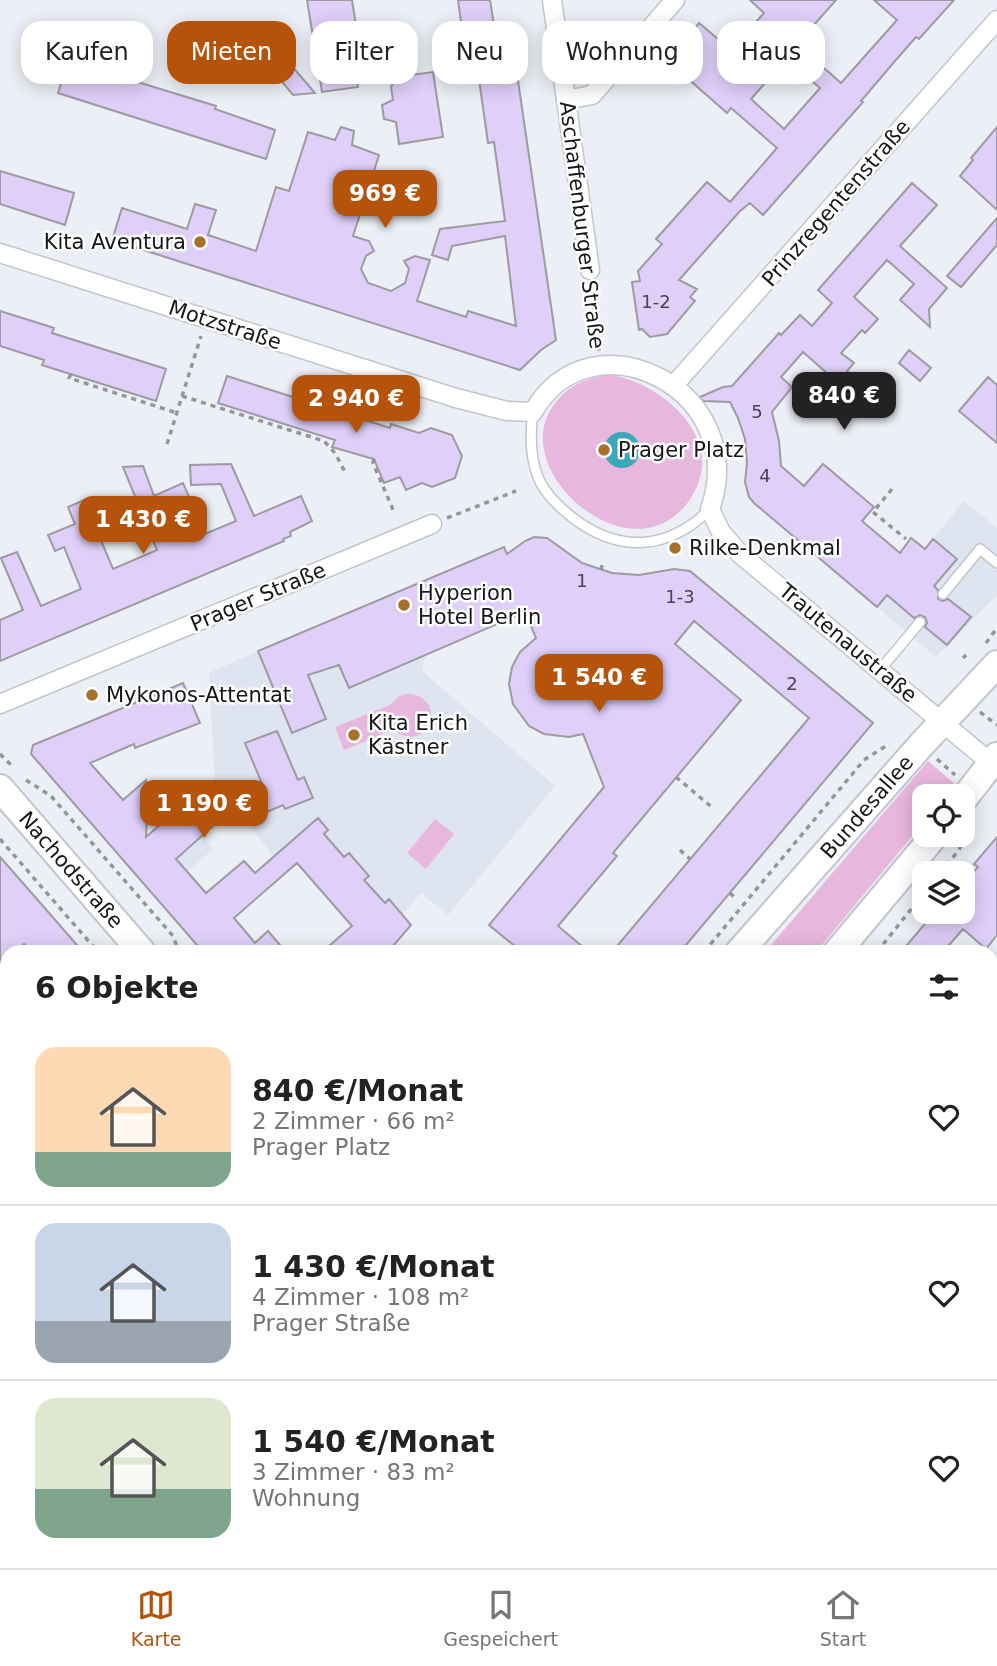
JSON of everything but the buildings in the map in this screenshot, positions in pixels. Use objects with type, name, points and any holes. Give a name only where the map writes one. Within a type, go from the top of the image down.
[{"type":"main road","name":"Bundesallee","points":[[745,945],[942,722],[997,664]]},
{"type":"main road","points":[[975,788],[995,763]]},
{"type":"main road","name":"Nachodstraße","points":[[0,788],[136,945]]},
{"type":"main road","points":[[843,945],[924,847]]},
{"type":"street","name":"Aschaffenburger Straße","points":[[552,0],[590,270]]},
{"type":"street","points":[[566,100],[592,94],[675,0]]},
{"type":"street","name":"Prinzregentenstraße","points":[[674,385],[997,20]]},
{"type":"street","name":"Motzstraße","points":[[0,253],[456,398],[507,411],[533,412]]},
{"type":"street","points":[[533,412],[548,390],[578,373],[600,367],[637,369],[656,375],[674,385],[692,401],[714,442],[718,477],[709,509]]},
{"type":"street","name":"Trautenaustraße","points":[[709,509],[721,532],[740,554],[995,763]]},
{"type":"street","name":"Prager Straße","points":[[0,704],[432,524]]},
{"type":"lane","points":[[533,412],[532,452],[538,479],[549,496],[567,513],[602,537],[637,543],[666,538],[691,526],[709,509]]},
{"type":"lane","points":[[943,594],[980,549],[997,563]]},
{"type":"lane","points":[[880,670],[920,622]]},
{"type":"path","name":"Aschaffenburger Straße","points":[[590,270],[600,367]]},
{"type":"path","points":[[167,444],[207,319]]},
{"type":"path","points":[[71,374],[69,378],[177,413]]},
{"type":"path","points":[[182,396],[324,441],[335,453],[346,474]]},
{"type":"path","points":[[374,459],[373,463],[394,512]]},
{"type":"path","points":[[892,489],[873,512],[906,540]]},
{"type":"path","points":[[432,524],[516,491]]},
{"type":"path","points":[[601,570],[603,561]]},
{"type":"path","points":[[976,709],[997,726]]},
{"type":"path","points":[[710,945],[864,760],[892,742]]},
{"type":"path","points":[[0,754],[27,782],[51,796],[173,936],[176,945]]},
{"type":"path","points":[[933,755],[955,784]]},
{"type":"path","points":[[676,777],[714,809]]},
{"type":"path","points":[[0,839],[92,945]]},
{"type":"path","points":[[680,850],[690,859]]},
{"type":"path","points":[[730,893],[735,898]]},
{"type":"path","points":[[883,945],[912,908]]},
{"type":"shaded area","points":[[611,375],[648,388],[665,399],[681,413],[693,429],[700,447],[702,466],[697,486],[688,502],[667,521],[643,529],[617,526],[592,515],[570,497],[554,475],[544,451],[544,426],[561,396],[580,382]]},
{"type":"shaded area","points":[[964,501],[997,528],[997,595],[936,657],[877,607]]},
{"type":"shaded area","name":"Kita Erich Kästner","points":[[311,627],[329,668],[339,664],[425,655],[422,671],[555,786],[448,915],[421,893],[402,915],[389,900],[385,903],[364,880],[368,876],[349,853],[344,857],[324,834],[328,830],[319,819],[274,857],[215,781],[209,673]]},
{"type":"shaded area","points":[[399,696],[419,696],[427,703],[431,712],[430,722],[425,730],[417,736],[406,736],[393,730],[344,750],[335,727],[390,705]]},
{"type":"shaded area","points":[[928,761],[955,784],[912,784],[912,836],[822,945],[771,945]]},
{"type":"shaded area","points":[[435,819],[454,834],[426,869],[407,853]]},
{"type":"shaded area","points":[[202,836],[213,849],[186,873],[177,864],[175,857]]},
{"type":"water","points":[[622,432],[635,437],[640,450],[635,463],[622,468],[609,463],[604,450],[609,437]]},
{"type":"place","name":"Kita Aventura","points":[[200,242]]},
{"type":"place","name":"Prager Platz","points":[[604,450]]},
{"type":"place","name":"Rilke-Denkmal","points":[[675,548]]},
{"type":"place","name":"Hyperion Hotel Berlin","points":[[404,605]]},
{"type":"place","name":"Mykonos-Attentat","points":[[92,695]]},
{"type":"place","name":"Kita Erich Kästner","points":[[354,735]]}]
